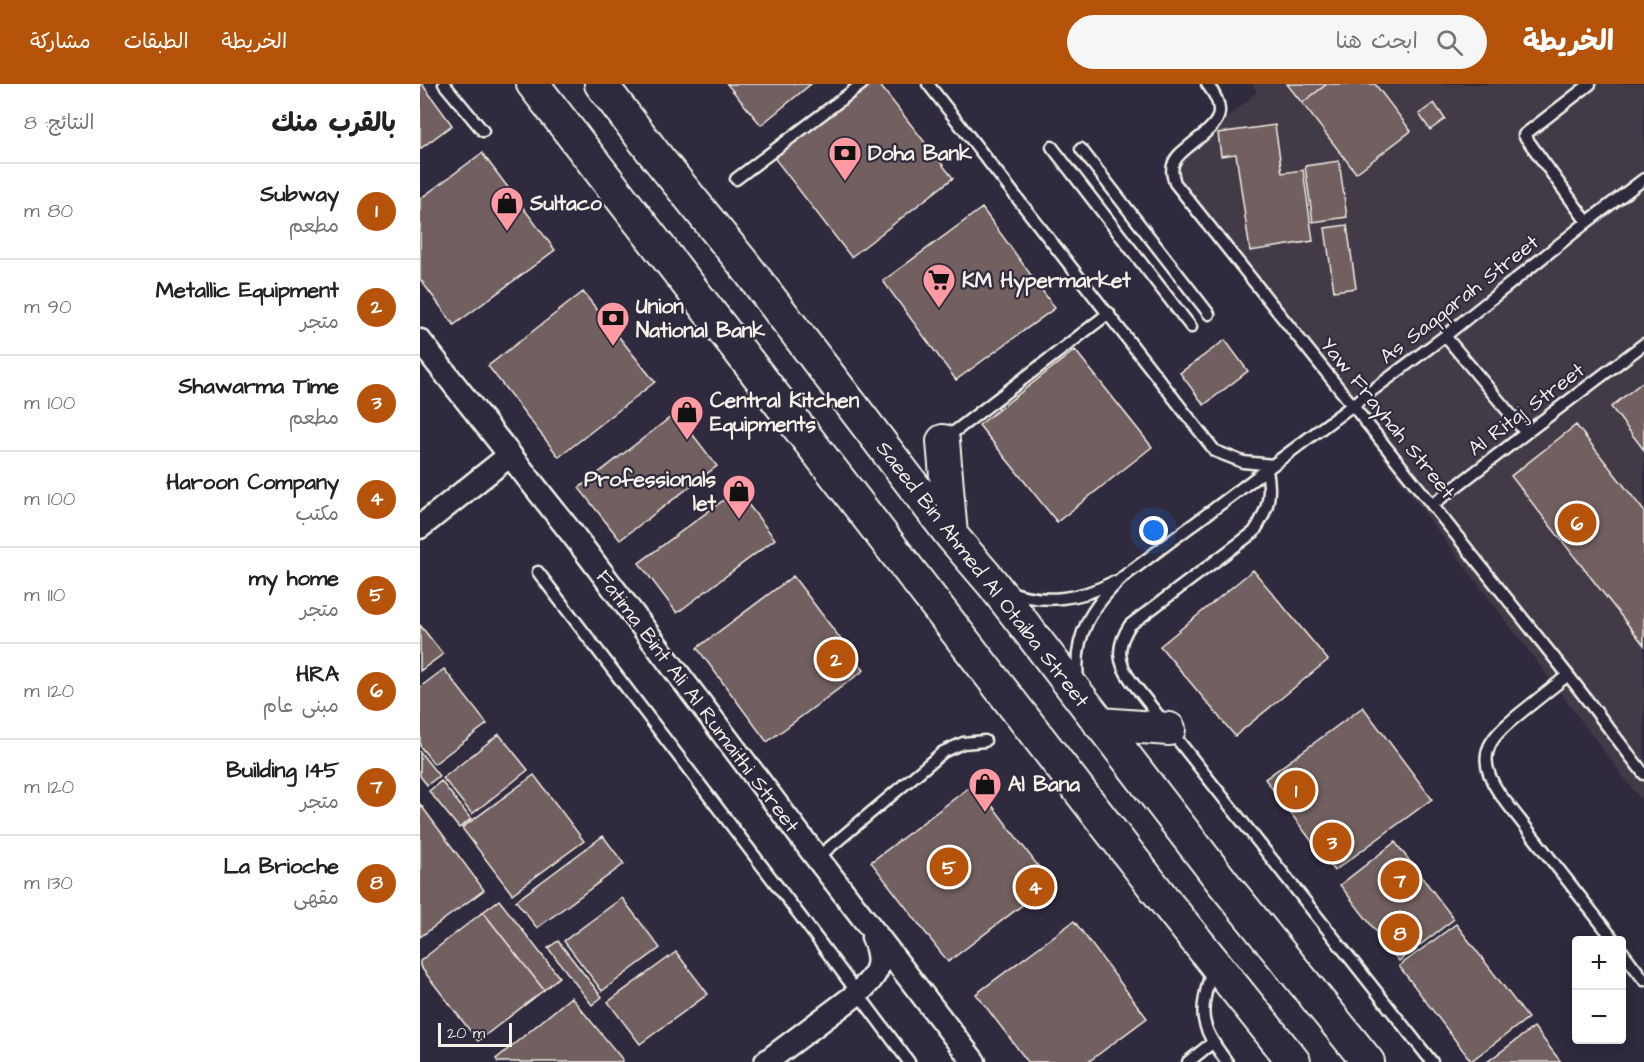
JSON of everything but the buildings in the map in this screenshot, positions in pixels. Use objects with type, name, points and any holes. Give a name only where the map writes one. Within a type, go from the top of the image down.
[{"type":"main road","points":[[533,84],[1167,905],[1294,1062]]},
{"type":"main road","name":"Saeed Bin Ahmed Al Otaiba Street","points":[[601,84],[743,263],[951,535],[992,583],[1224,884],[1368,1062]]},
{"type":"main road","points":[[943,441],[951,535]]},
{"type":"main road","points":[[1091,713],[1169,729]]},
{"type":"street","name":"Fatima Bint Ali Al Rumaithi Street","points":[[420,341],[576,540],[974,1062]]},
{"type":"street","points":[[420,527],[510,455]]},
{"type":"street","points":[[766,1062],[872,980],[879,958],[867,924]]},
{"type":"lane","points":[[444,84],[483,131]]},
{"type":"lane","points":[[736,179],[862,84]]},
{"type":"lane","points":[[928,84],[1215,451],[1243,462],[1270,467],[1268,502],[1263,518],[1254,532],[1130,625],[1123,635],[1120,660],[1124,672],[1432,1062]]},
{"type":"lane","name":"Yaw Frayhah Street","points":[[1207,84],[1219,104],[1218,118],[1214,125],[1178,156],[1173,165],[1172,174],[1175,183],[1644,773]]},
{"type":"lane","points":[[1587,222],[1524,135],[1590,84]]},
{"type":"lane","points":[[1052,147],[1191,327]]},
{"type":"lane","points":[[1081,149],[1209,314]]},
{"type":"lane","name":"As Saqqarah Street","points":[[1091,713],[1077,678],[1077,655],[1082,632],[1092,611],[1109,590],[1123,577],[1445,336],[1644,179]]},
{"type":"lane","points":[[943,441],[1109,314]]},
{"type":"lane","points":[[1445,336],[1526,433]]},
{"type":"lane","name":"Al Ritaj Street","points":[[1432,505],[1644,344]]},
{"type":"lane","points":[[538,573],[909,1062]]},
{"type":"lane","name":"As Saqqarah Street","points":[[992,583],[1017,594],[1045,599],[1072,597],[1099,590],[1123,577]]},
{"type":"lane","points":[[1568,675],[1496,733],[1488,748],[1486,763],[1490,779],[1499,793],[1611,936]]},
{"type":"lane","points":[[817,858],[944,752],[963,743],[985,741]]},
{"type":"lane","points":[[1626,956],[1644,981]]},
{"type":"lane","points":[[1214,962],[1205,995],[1204,1023],[1212,1043],[1227,1062]]},
{"type":"lane","points":[[1188,1062],[1212,1043]]},
{"type":"shaded area","points":[[1252,84],[1644,84],[1644,804],[1362,430],[1260,299],[1167,169],[1257,92]]},
{"type":"place","name":"Doha Bank","points":[[845,182]]},
{"type":"place","name":"Sultaco","points":[[507,232]]},
{"type":"place","name":"KM Hypermarket","points":[[939,309]]},
{"type":"place","name":"Union National Bank","points":[[613,347]]},
{"type":"place","name":"Central Kitchen Equipments","points":[[687,441]]},
{"type":"place","name":"Professionals let","points":[[739,520]]},
{"type":"place","name":"HRA","points":[[1577,523]]},
{"type":"place","name":"Metallic Equipment","points":[[836,659]]},
{"type":"place","name":"Subway","points":[[1296,790]]},
{"type":"place","name":"Al Bana","points":[[985,813]]},
{"type":"place","name":"Shawarma Time","points":[[1332,842]]},
{"type":"place","name":"my home","points":[[949,867]]},
{"type":"place","name":"Building 145","points":[[1400,880]]},
{"type":"place","name":"Haroon Company","points":[[1035,887]]},
{"type":"place","name":"La Brioche","points":[[1400,933]]}]
